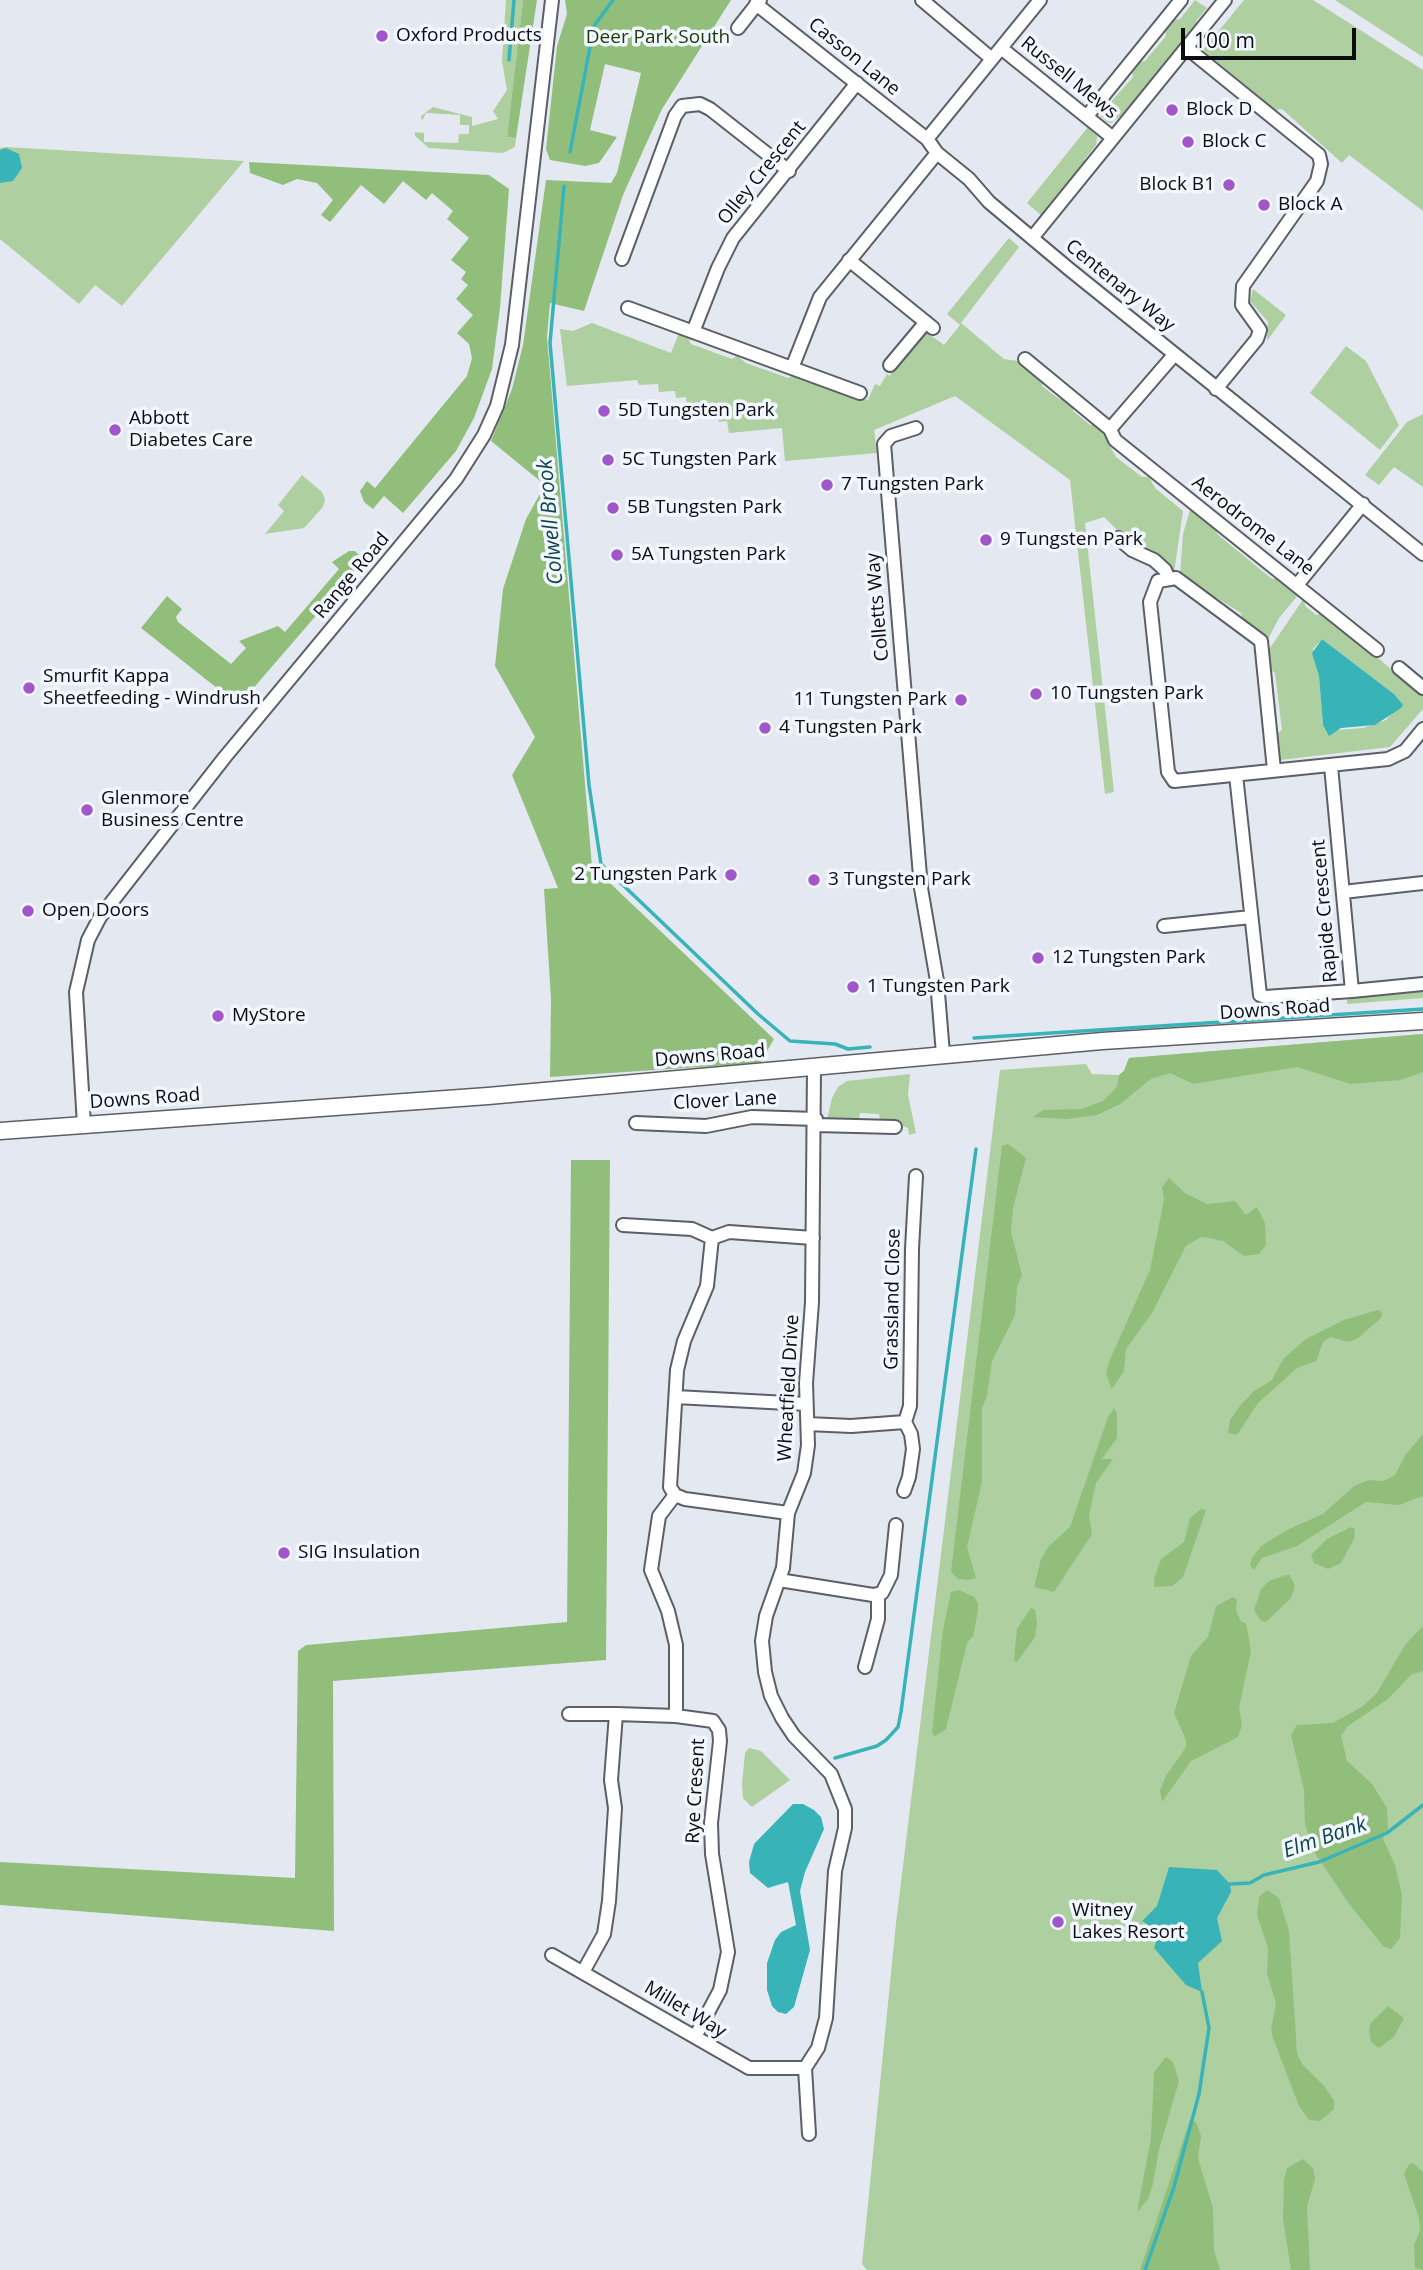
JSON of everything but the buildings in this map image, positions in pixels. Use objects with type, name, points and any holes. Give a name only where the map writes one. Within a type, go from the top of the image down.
[{"type":"street","name":"Range Road","points":[[84,1125],[76,992],[88,940],[100,917],[225,757],[456,479],[484,435],[496,406],[512,345],[552,0]]},
{"type":"street","points":[[922,0],[992,59]]},
{"type":"street","points":[[927,139],[1040,0]]},
{"type":"street","points":[[1087,116],[1181,0]]},
{"type":"street","points":[[1032,239],[1225,0]]},
{"type":"street","name":"Casson Lane","points":[[738,28],[758,2],[927,139],[937,153]]},
{"type":"street","name":"Russell Mews","points":[[1001,48],[1113,138]]},
{"type":"street","points":[[1186,48],[1319,155],[1321,164],[1317,181],[1243,286],[1242,305],[1260,330],[1257,339],[1216,389]]},
{"type":"street","name":"Olley Crescent","points":[[693,332],[733,238],[857,83]]},
{"type":"street","points":[[622,259],[675,116],[682,107],[701,104],[710,109],[789,170]]},
{"type":"street","points":[[792,369],[816,303],[937,153]]},
{"type":"street","name":"Centenary Way","points":[[937,153],[1032,239],[1423,554]]},
{"type":"street","points":[[849,260],[930,325],[890,365]]},
{"type":"street","points":[[628,308],[860,393]]},
{"type":"street","points":[[1110,429],[1174,355]]},
{"type":"street","name":"Aerodrome Lane","points":[[1025,359],[1110,429],[1115,440],[1377,650]]},
{"type":"street","name":"Colletts Way","points":[[916,428],[891,436],[884,444],[921,888],[937,981],[943,1054]]},
{"type":"street","points":[[1297,585],[1363,504]]},
{"type":"street","points":[[1118,538],[1132,550],[1154,560],[1165,570],[1168,577]]},
{"type":"street","points":[[1274,770],[1261,641],[1176,578],[1168,577],[1155,584],[1150,602],[1169,777],[1180,781],[1396,757],[1405,751],[1423,729]]},
{"type":"street","points":[[1398,668],[1423,688]]},
{"type":"street","name":"Rapide Crescent","points":[[1236,775],[1260,995],[1265,997],[1352,991],[1331,766]]},
{"type":"street","points":[[1343,892],[1423,884]]},
{"type":"street","points":[[1164,926],[1251,917]]},
{"type":"street","points":[[1352,991],[1423,984]]},
{"type":"street","name":"Downs Road","points":[[0,1131],[363,1107],[814,1068],[943,1054],[1423,1021]]},
{"type":"street","name":"Wheatfield Drive","points":[[805,2068],[812,2061],[826,2018],[835,1871],[845,1828],[845,1809],[831,1774],[794,1736],[771,1696],[762,1641],[766,1616],[779,1580],[786,1548],[788,1513],[806,1465],[816,1122],[814,1068]]},
{"type":"street","name":"Clover Lane","points":[[636,1123],[706,1126],[752,1117],[895,1127]]},
{"type":"street","name":"Grassland Close","points":[[904,1491],[913,1449],[911,1434],[905,1422],[911,1406],[912,1249],[916,1176]]},
{"type":"street","points":[[623,1224],[692,1229],[712,1238],[729,1232],[813,1238]]},
{"type":"street","points":[[675,1495],[670,1479],[680,1355],[707,1286],[712,1238]]},
{"type":"street","points":[[676,1397],[806,1404]]},
{"type":"street","points":[[808,1424],[851,1426],[905,1422]]},
{"type":"street","points":[[675,1495],[685,1499],[788,1513]]},
{"type":"street","points":[[675,1495],[659,1516],[651,1570],[668,1611],[676,1645],[676,1716]]},
{"type":"street","points":[[864,1667],[878,1619],[878,1595],[888,1586],[891,1576],[896,1525]]},
{"type":"street","points":[[779,1580],[878,1595]]},
{"type":"street","name":"Rye Cresent","points":[[569,1714],[676,1716],[713,1721],[719,1730],[711,1822],[712,1854],[728,1952],[720,1990],[695,2037]]},
{"type":"street","points":[[583,1972],[604,1934],[608,1910],[615,1808],[611,1780],[616,1714]]},
{"type":"street","name":"Millet Way","points":[[552,1955],[749,2068],[805,2068]]},
{"type":"street","points":[[805,2068],[809,2134]]},
{"type":"green space","points":[[506,0],[523,0],[507,137],[516,138],[515,147],[503,153],[429,148],[415,136],[415,132],[424,133],[424,142],[458,143],[459,134],[469,134],[469,125],[460,125],[460,115],[426,113],[422,121],[421,116],[433,107],[472,117],[472,126],[498,119],[493,111],[507,90],[502,61]]},
{"type":"green space","points":[[523,0],[537,0],[516,138],[507,137]]},
{"type":"green space","name":"Deer Park South","points":[[565,0],[731,0],[662,109],[623,195],[584,311],[550,303],[547,337],[592,866],[774,1039],[760,1063],[550,1077],[551,999],[544,889],[558,888],[512,775],[535,737],[495,666],[503,589],[526,519],[545,485],[491,441],[512,389],[523,345],[546,180],[611,183],[617,173],[641,73],[605,64],[590,130],[617,137],[599,163],[585,166],[550,160],[546,149],[557,46],[567,14]]},
{"type":"green space","points":[[1195,0],[1207,8],[1196,21],[1198,23],[1122,118],[1107,122],[1100,115],[1102,112],[1133,77],[1132,71],[1140,62],[1145,61],[1166,36],[1165,30],[1173,20],[1180,19]]},
{"type":"green space","points":[[1244,0],[1313,0],[1423,70],[1423,211],[1349,155],[1342,163],[1282,109],[1275,110],[1203,50]]},
{"type":"green space","points":[[1335,0],[1423,0],[1423,57]]},
{"type":"green space","points":[[1088,127],[1097,136],[1096,145],[1084,160],[1087,163],[1043,217],[1027,203]]},
{"type":"green space","points":[[0,148],[244,161],[122,306],[95,285],[79,304],[0,239]]},
{"type":"green space","points":[[249,162],[489,175],[509,189],[500,308],[492,369],[474,418],[456,451],[403,513],[384,496],[373,509],[364,502],[360,491],[367,481],[375,488],[467,376],[472,358],[469,344],[457,333],[473,315],[456,299],[468,285],[461,279],[466,272],[451,260],[469,238],[447,219],[453,211],[432,193],[426,200],[403,181],[384,204],[361,185],[330,222],[321,215],[333,200],[317,183],[297,179],[283,185],[250,173]]},
{"type":"green space","points":[[1009,238],[1019,247],[961,323],[1004,359],[1018,361],[1042,379],[1042,386],[1059,399],[1065,398],[1072,404],[1073,411],[1090,425],[1096,423],[1106,431],[1107,441],[1116,457],[1142,477],[1149,477],[1155,488],[1183,511],[1174,573],[1137,549],[1104,517],[1085,523],[1114,792],[1105,794],[1070,480],[955,396],[874,430],[877,453],[785,461],[782,428],[729,433],[727,421],[719,422],[717,408],[687,410],[686,397],[676,398],[675,391],[659,392],[658,384],[639,385],[637,380],[567,386],[560,329],[573,331],[592,323],[671,353],[679,333],[688,338],[691,344],[732,359],[737,356],[746,363],[788,378],[794,375],[868,400],[875,384],[880,386],[887,374],[889,376],[925,331],[944,345],[960,325],[947,314]]},
{"type":"green space","points":[[1253,289],[1286,315],[1267,341],[1268,322],[1250,301]]},
{"type":"green space","points":[[1346,346],[1366,361],[1399,425],[1380,450],[1310,393]]},
{"type":"green space","points":[[1423,414],[1423,487],[1394,467],[1379,485],[1365,475],[1407,422]]},
{"type":"green space","points":[[302,475],[322,492],[325,499],[323,507],[304,528],[265,534],[284,511],[278,505]]},
{"type":"green space","points":[[1191,507],[1216,528],[1217,534],[1272,579],[1279,578],[1299,594],[1279,618],[1266,643],[1242,620],[1241,613],[1180,575],[1183,534]]},
{"type":"green space","points":[[349,551],[355,551],[364,560],[244,699],[238,701],[227,696],[141,628],[167,596],[182,609],[176,617],[178,622],[231,664],[246,648],[239,641],[278,626],[285,632],[339,569],[332,562]]},
{"type":"green space","points":[[1304,598],[1305,606],[1316,615],[1323,613],[1423,695],[1423,709],[1390,747],[1280,760],[1277,734],[1282,730],[1275,673],[1270,669],[1268,651]],"holes":[[[1322,639],[1394,694],[1396,708],[1386,720],[1363,728],[1337,730],[1323,725],[1319,676],[1313,649]]]},
{"type":"green space","points":[[1423,990],[1423,998],[1347,1004],[1347,1000],[1354,996]]},
{"type":"green space","name":"Witney Lakes Resort","points":[[1423,1034],[1423,2270],[867,2270],[862,2264],[896,1923],[1000,1070],[1086,1064],[1092,1074],[1119,1075],[1124,1071],[1129,1058]]},
{"type":"green space","points":[[1423,1034],[1423,1072],[1400,1080],[1351,1084],[1297,1067],[1193,1084],[1170,1073],[1151,1079],[1120,1104],[1097,1115],[1067,1119],[1033,1117],[1043,1110],[1081,1109],[1103,1101],[1117,1087],[1119,1075],[1124,1071],[1129,1058]]},
{"type":"green space","points":[[910,1074],[908,1095],[916,1133],[909,1135],[908,1128],[898,1124],[881,1125],[879,1114],[860,1113],[858,1124],[827,1120],[832,1098],[838,1087],[847,1081]]},
{"type":"green space","points":[[1008,1144],[1026,1158],[1013,1208],[1011,1232],[1022,1275],[1017,1287],[1015,1315],[992,1361],[987,1396],[982,1408],[982,1482],[967,1547],[976,1578],[958,1579],[951,1572],[1002,1146]]},
{"type":"green space","points":[[571,1160],[610,1160],[606,1660],[333,1681],[334,1931],[0,1905],[0,1862],[295,1878],[298,1651],[306,1645],[567,1622]]},
{"type":"green space","points":[[1169,1178],[1185,1193],[1207,1204],[1235,1201],[1246,1215],[1257,1207],[1265,1223],[1266,1245],[1259,1254],[1244,1256],[1223,1241],[1209,1238],[1201,1237],[1186,1246],[1152,1313],[1126,1349],[1124,1371],[1112,1389],[1106,1374],[1109,1362],[1150,1270],[1164,1200],[1162,1187]]},
{"type":"green space","points":[[1378,1310],[1382,1312],[1381,1318],[1358,1338],[1349,1342],[1330,1337],[1323,1342],[1316,1361],[1297,1368],[1258,1403],[1237,1435],[1228,1433],[1230,1420],[1239,1407],[1254,1391],[1272,1380],[1283,1359],[1306,1339],[1344,1320]]},
{"type":"green space","points":[[1114,1408],[1117,1414],[1117,1438],[1102,1459],[1113,1459],[1096,1483],[1089,1515],[1092,1534],[1054,1592],[1034,1587],[1041,1559],[1049,1546],[1070,1527],[1108,1417]]},
{"type":"green space","points":[[1423,1434],[1423,1496],[1399,1505],[1366,1502],[1297,1546],[1262,1558],[1254,1570],[1250,1565],[1261,1546],[1287,1530],[1323,1514],[1354,1486],[1369,1480],[1384,1481],[1395,1475],[1406,1454]]},
{"type":"green space","points":[[1201,1509],[1206,1510],[1183,1577],[1172,1586],[1154,1587],[1161,1559],[1184,1542],[1190,1518]]},
{"type":"green space","points":[[1351,1527],[1355,1529],[1354,1539],[1341,1563],[1328,1569],[1314,1563],[1311,1555],[1327,1539]]},
{"type":"green space","points":[[1290,1575],[1295,1586],[1291,1598],[1266,1622],[1261,1621],[1254,1610],[1261,1589],[1269,1581]]},
{"type":"green space","points":[[959,1590],[974,1597],[978,1603],[978,1611],[973,1636],[967,1643],[946,1729],[935,1736],[932,1733],[943,1630],[951,1592]]},
{"type":"green space","points":[[1233,1597],[1237,1600],[1236,1610],[1241,1622],[1246,1623],[1251,1651],[1239,1708],[1242,1726],[1238,1737],[1191,1761],[1162,1802],[1160,1790],[1166,1776],[1186,1747],[1186,1740],[1174,1713],[1191,1656],[1208,1637],[1216,1606]]},
{"type":"green space","points":[[1031,1608],[1035,1610],[1037,1622],[1035,1637],[1017,1662],[1014,1660],[1017,1629]]},
{"type":"green space","points":[[1423,1626],[1423,1671],[1411,1675],[1388,1699],[1348,1726],[1341,1736],[1347,1761],[1372,1784],[1387,1808],[1388,1828],[1383,1839],[1395,1865],[1402,1895],[1400,1938],[1391,1949],[1383,1946],[1350,1905],[1314,1852],[1305,1824],[1304,1790],[1291,1735],[1297,1725],[1333,1723],[1363,1706],[1377,1693],[1405,1645]]},
{"type":"green space","points":[[749,1748],[761,1751],[790,1780],[752,1807],[743,1798],[742,1784],[745,1753]]},
{"type":"green space","points":[[1267,1890],[1279,1898],[1289,1931],[1297,2053],[1302,2064],[1324,2086],[1334,2101],[1334,2109],[1320,2121],[1309,2120],[1299,2106],[1273,2038],[1271,2029],[1276,2003],[1267,1974],[1268,1948],[1257,1915],[1259,1897]]},
{"type":"green space","points":[[1388,2006],[1404,2018],[1394,2037],[1379,2048],[1371,2042],[1369,2030],[1371,2023]]},
{"type":"green space","points":[[1166,2057],[1173,2062],[1179,2081],[1159,2150],[1153,2184],[1148,2199],[1137,2212],[1151,2138],[1154,2072]]},
{"type":"green space","points":[[1190,2120],[1196,2122],[1201,2136],[1198,2158],[1213,2208],[1214,2250],[1220,2270],[1140,2270]]},
{"type":"green space","points":[[1303,2159],[1313,2168],[1315,2179],[1307,2206],[1310,2270],[1291,2270],[1283,2219],[1284,2179],[1287,2168]]},
{"type":"green space","points":[[1413,2163],[1423,2172],[1423,2270],[1415,2268],[1414,2245],[1420,2231],[1419,2218],[1404,2174],[1409,2164]]},
{"type":"water","points":[[6,148],[19,154],[22,168],[13,181],[0,183],[0,150]]},
{"type":"water","points":[[1322,639],[1394,694],[1403,705],[1401,708],[1375,725],[1341,728],[1329,736],[1323,725],[1319,676],[1312,653]]},
{"type":"water","points":[[793,1804],[803,1804],[814,1810],[821,1817],[824,1829],[805,1872],[800,1891],[810,1950],[794,2007],[786,2014],[778,2012],[772,2006],[767,1990],[767,1963],[775,1940],[781,1932],[796,1925],[788,1882],[768,1888],[750,1873],[749,1862],[754,1844]]},
{"type":"water","points":[[1169,1867],[1217,1870],[1230,1884],[1231,1892],[1217,1918],[1222,1941],[1198,1963],[1202,1992],[1186,1985],[1154,1948],[1157,1939],[1155,1929],[1142,1921],[1157,1906]]},
{"type":"waterway","points":[[509,60],[514,0]]},
{"type":"waterway","name":"Colwell Brook","points":[[570,152],[594,26],[613,0]]},
{"type":"waterway","name":"Colwell Brook","points":[[564,186],[550,343],[589,785],[601,864],[758,1014],[790,1041],[835,1044],[848,1049],[870,1047]]},
{"type":"waterway","points":[[974,1038],[1423,1009]]},
{"type":"waterway","points":[[835,1758],[877,1746],[898,1727],[976,1149]]},
{"type":"waterway","name":"Elm Bank","points":[[1230,1884],[1250,1883],[1264,1875],[1319,1862],[1387,1833],[1423,1805]]},
{"type":"waterway","points":[[1145,2270],[1174,2187],[1199,2094],[1209,2028],[1202,1992]]},
{"type":"place","name":"Oxford Products","points":[[382,36]]},
{"type":"place","name":"Block D","points":[[1172,110]]},
{"type":"place","name":"Block C","points":[[1188,142]]},
{"type":"place","name":"Block B1","points":[[1229,185]]},
{"type":"place","name":"Block A","points":[[1264,205]]},
{"type":"place","name":"5D Tungsten Park","points":[[604,411]]},
{"type":"place","name":"Abbott Diabetes Care","points":[[115,430]]},
{"type":"place","name":"5C Tungsten Park","points":[[608,460]]},
{"type":"place","name":"7 Tungsten Park","points":[[827,485]]},
{"type":"place","name":"5B Tungsten Park","points":[[613,508]]},
{"type":"place","name":"9 Tungsten Park","points":[[986,540]]},
{"type":"place","name":"5A Tungsten Park","points":[[617,555]]},
{"type":"place","name":"Smurfit Kappa Sheetfeeding - Windrush","points":[[29,688]]},
{"type":"place","name":"10 Tungsten Park","points":[[1036,694]]},
{"type":"place","name":"11 Tungsten Park","points":[[961,700]]},
{"type":"place","name":"4 Tungsten Park","points":[[765,728]]},
{"type":"place","name":"Glenmore Business Centre","points":[[87,810]]},
{"type":"place","name":"2 Tungsten Park","points":[[731,875]]},
{"type":"place","name":"3 Tungsten Park","points":[[814,880]]},
{"type":"place","name":"Open Doors","points":[[28,911]]},
{"type":"place","name":"12 Tungsten Park","points":[[1038,958]]},
{"type":"place","name":"1 Tungsten Park","points":[[853,987]]},
{"type":"place","name":"MyStore","points":[[218,1016]]},
{"type":"place","name":"SIG Insulation","points":[[284,1553]]},
{"type":"place","name":"Witney Lakes Resort","points":[[1058,1922]]}]
